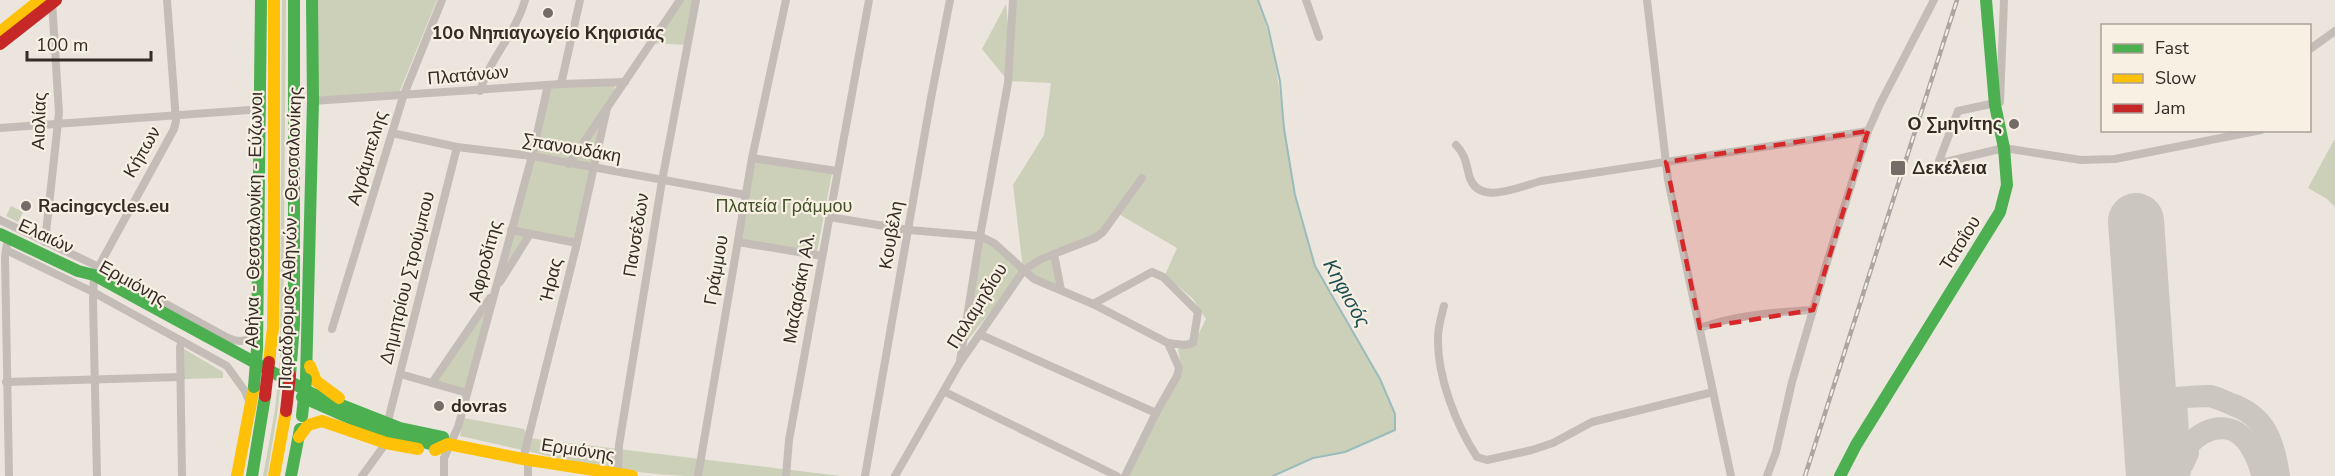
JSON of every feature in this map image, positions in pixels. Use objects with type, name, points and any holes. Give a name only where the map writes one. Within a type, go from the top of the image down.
[{"type":"main road","points":[[237,476],[254,387],[257,343],[261,0]]},
{"type":"main road","name":"Αθήνα - Θεσσαλονίκη - Εύζωνοι","points":[[252,476],[273,328],[274,0]]},
{"type":"main road","points":[[274,476],[286,411],[294,324],[294,0]]},
{"type":"main road","name":"Παράδρομος Αθηνών - Θεσσαλονίκης","points":[[291,476],[299,437],[308,359],[313,101],[312,0]]},
{"type":"main road","name":"Τατοΐου","points":[[1840,476],[1856,445],[2000,212],[2007,185],[2004,148],[1995,105],[1986,0]]},
{"type":"main road","points":[[0,32],[50,1]]},
{"type":"main road","points":[[0,44],[50,1]]},
{"type":"main road","name":"Ελαιών","points":[[5,240],[78,271]]},
{"type":"main road","name":"Ερμιόνης","points":[[78,271],[335,414],[382,432],[525,460],[632,476]]},
{"type":"main road","points":[[299,437],[311,422],[322,421],[386,443],[429,451],[446,443],[429,427],[388,417],[340,398],[320,387],[311,374],[308,359]]},
{"type":"street","name":"Κήπων","points":[[94,279],[174,129],[177,114],[167,0]]},
{"type":"street","name":"Αγράμπελης","points":[[332,329],[403,97],[442,0]]},
{"type":"street","points":[[480,90],[484,78],[518,22],[525,0]]},
{"type":"street","points":[[561,84],[580,0]]},
{"type":"street","name":"Ήρας","points":[[569,164],[680,0]]},
{"type":"street","name":"Πανσέδων","points":[[618,475],[619,446],[662,181],[696,0]]},
{"type":"street","name":"Γράμμου","points":[[698,476],[752,158],[786,0]]},
{"type":"street","name":"Μαζαράκη Αλ.","points":[[786,476],[789,440],[869,0]]},
{"type":"street","name":"Κουβέλη","points":[[865,476],[930,98],[950,0]]},
{"type":"street","points":[[959,364],[1010,74],[1013,0]]},
{"type":"street","points":[[1306,0],[1319,37]]},
{"type":"street","points":[[1647,0],[1668,180],[1731,476]]},
{"type":"street","points":[[1767,476],[1776,452],[1792,382],[1868,132],[1934,0]]},
{"type":"street","points":[[2004,0],[2002,98],[1995,105],[1958,111],[1940,161],[1943,163],[2004,148],[2081,160],[2105,160],[2253,132]]},
{"type":"street","name":"Αιολίας","points":[[45,242],[58,123],[50,1]]},
{"type":"street","points":[[2311,48],[2335,31]]},
{"type":"street","name":"Πλατάνων","points":[[313,101],[403,97],[561,84],[625,82]]},
{"type":"street","name":"Αφροδίτης","points":[[444,476],[446,443],[458,428],[532,156],[548,85]]},
{"type":"street","name":"Ήρας","points":[[528,476],[525,460],[607,108]]},
{"type":"street","points":[[0,128],[261,109]]},
{"type":"street","points":[[1456,145],[1465,158],[1473,186],[1480,191],[1491,193],[1540,181],[1868,132]]},
{"type":"street","name":"Σπανουδάκη","points":[[392,133],[457,147],[532,156],[746,195]]},
{"type":"street","name":"Δημητρίου Στρούμπου","points":[[388,417],[457,147]]},
{"type":"street","points":[[752,158],[837,171]]},
{"type":"street","points":[[1093,304],[1147,273],[1157,273],[1198,312],[1193,343],[1185,345],[1168,343],[1093,304],[1034,279],[1024,270],[1041,259],[1095,238],[1142,178]]},
{"type":"street","name":"Παλαμηδίου","points":[[829,217],[909,230],[980,236],[994,243],[1024,270],[959,364],[895,476]]},
{"type":"street","name":"Ελαιών","points":[[0,220],[45,242]]},
{"type":"street","points":[[511,230],[577,243]]},
{"type":"street","points":[[432,383],[530,234]]},
{"type":"street","points":[[5,240],[9,476]]},
{"type":"street","name":"Ερμιόνης","points":[[5,240],[237,342],[257,343]]},
{"type":"street","name":"Ερμιόνης","points":[[45,242],[182,341],[227,366],[245,391],[250,405]]},
{"type":"street","points":[[738,242],[822,255]]},
{"type":"street","points":[[1054,254],[1060,290]]},
{"type":"street","points":[[94,279],[97,476]]},
{"type":"street","points":[[1444,306],[1437,339],[1446,388],[1459,425],[1477,457],[1482,460],[1497,459],[1553,443],[1592,422],[1693,399],[1713,392]]},
{"type":"street","points":[[1700,328],[1724,321],[1790,311],[1814,310]]},
{"type":"street","points":[[981,334],[1155,413]]},
{"type":"street","points":[[182,341],[180,346],[182,476]]},
{"type":"street","points":[[1125,476],[1155,413],[1179,371],[1168,343]]},
{"type":"street","points":[[400,374],[467,393]]},
{"type":"street","points":[[6,382],[181,377]]},
{"type":"street","points":[[945,392],[1117,476]]},
{"type":"street","points":[[362,476],[386,443]]},
{"type":"highlighted area","points":[[1868,131],[1813,310],[1700,328],[1666,162]]},
{"type":"green space","points":[[282,0],[286,0],[283,360],[267,476],[263,476],[275,410],[280,359]]},
{"type":"green space","points":[[317,0],[437,0],[399,93],[318,98]]},
{"type":"green space","points":[[680,0],[696,0],[687,45],[651,43]]},
{"type":"green space","points":[[1015,0],[1259,0],[1274,54],[1295,195],[1315,266],[1380,379],[1395,414],[1395,430],[1345,452],[1313,458],[1273,476],[1125,476],[1182,370],[1178,349],[1194,343],[1206,319],[1193,299],[1165,275],[1177,248],[1117,213],[1103,229],[1090,239],[1040,255],[1025,268],[1054,257],[1059,289],[1024,270],[963,346],[980,236],[1023,269],[1013,185],[1044,135],[1051,83],[1008,81],[982,49],[1006,4],[1009,36]]},
{"type":"green space","points":[[616,83],[577,243],[530,234],[496,288],[548,85]]},
{"type":"green space","points":[[2334,140],[2335,207],[2327,199],[2308,188]]},
{"type":"green space","name":"Πλατεία Γράμμου","points":[[752,158],[832,173],[817,252],[738,242]]},
{"type":"green space","points":[[11,206],[23,212],[18,222],[6,216]]},
{"type":"green space","points":[[494,293],[467,393],[432,383]]},
{"type":"green space","points":[[184,349],[223,372],[223,378],[184,379]]},
{"type":"green space","points":[[464,418],[524,429],[528,438],[841,476],[685,476],[628,471],[460,436]]},
{"type":"waterway","name":"Κηφισός","points":[[1258,0],[1268,27],[1280,81],[1284,129],[1295,195],[1315,266],[1380,379],[1395,414],[1395,430],[1345,452],[1313,458],[1273,476]]},
{"type":"taxiway","points":[[2180,471],[2176,398],[2209,396],[2243,409],[2260,423],[2271,441],[2279,476]]},
{"type":"taxiway","points":[[2183,464],[2188,453],[2188,445],[2197,437],[2206,432],[2224,428],[2241,435],[2248,443],[2258,461],[2262,476]]},
{"type":"runway","points":[[2136,221],[2154,476]]},
{"type":"railway","points":[[1805,476],[1957,0]]},
{"type":"traffic: fast","points":[[257,349],[261,0]]},
{"type":"traffic: fast","points":[[290,375],[294,324],[294,0]]},
{"type":"traffic: fast","points":[[306,379],[313,101],[312,0]]},
{"type":"traffic: fast","points":[[1840,476],[1856,445],[2000,212],[2007,185],[2004,148],[1995,105],[1986,0]]},
{"type":"traffic: fast","points":[[0,234],[78,271],[94,275],[311,393],[400,428],[443,437]]},
{"type":"traffic: fast","points":[[254,387],[257,349]]},
{"type":"traffic: fast","points":[[302,416],[306,379]]},
{"type":"traffic: fast","points":[[252,476],[265,396]]},
{"type":"traffic: fast","points":[[302,397],[370,427],[441,447]]},
{"type":"traffic: fast","points":[[291,476],[300,429]]},
{"type":"traffic: slow","points":[[0,32],[40,0]]},
{"type":"traffic: slow","points":[[269,362],[273,328],[274,267],[274,0]]},
{"type":"traffic: slow","points":[[310,366],[316,381],[339,398]]},
{"type":"traffic: slow","points":[[237,476],[254,387]]},
{"type":"traffic: slow","points":[[274,476],[286,411]]},
{"type":"traffic: slow","points":[[299,437],[308,425],[322,421],[386,443],[418,449]]},
{"type":"traffic: slow","points":[[435,450],[448,444],[523,459],[632,476]]},
{"type":"traffic: jam","points":[[0,44],[56,0]]},
{"type":"traffic: jam","points":[[265,396],[269,362]]},
{"type":"traffic: jam","points":[[286,411],[290,375]]},
{"type":"place","name":"10ο Νηπιαγωγείο Κηφισιάς","points":[[548,13]]},
{"type":"place","name":"Ο Σμηνίτης","points":[[2014,124]]},
{"type":"place","name":"Δεκέλεια","points":[[1898,168]]},
{"type":"place","name":"Racingcycles.eu","points":[[26,206]]},
{"type":"place","name":"dovras","points":[[439,406]]}]
